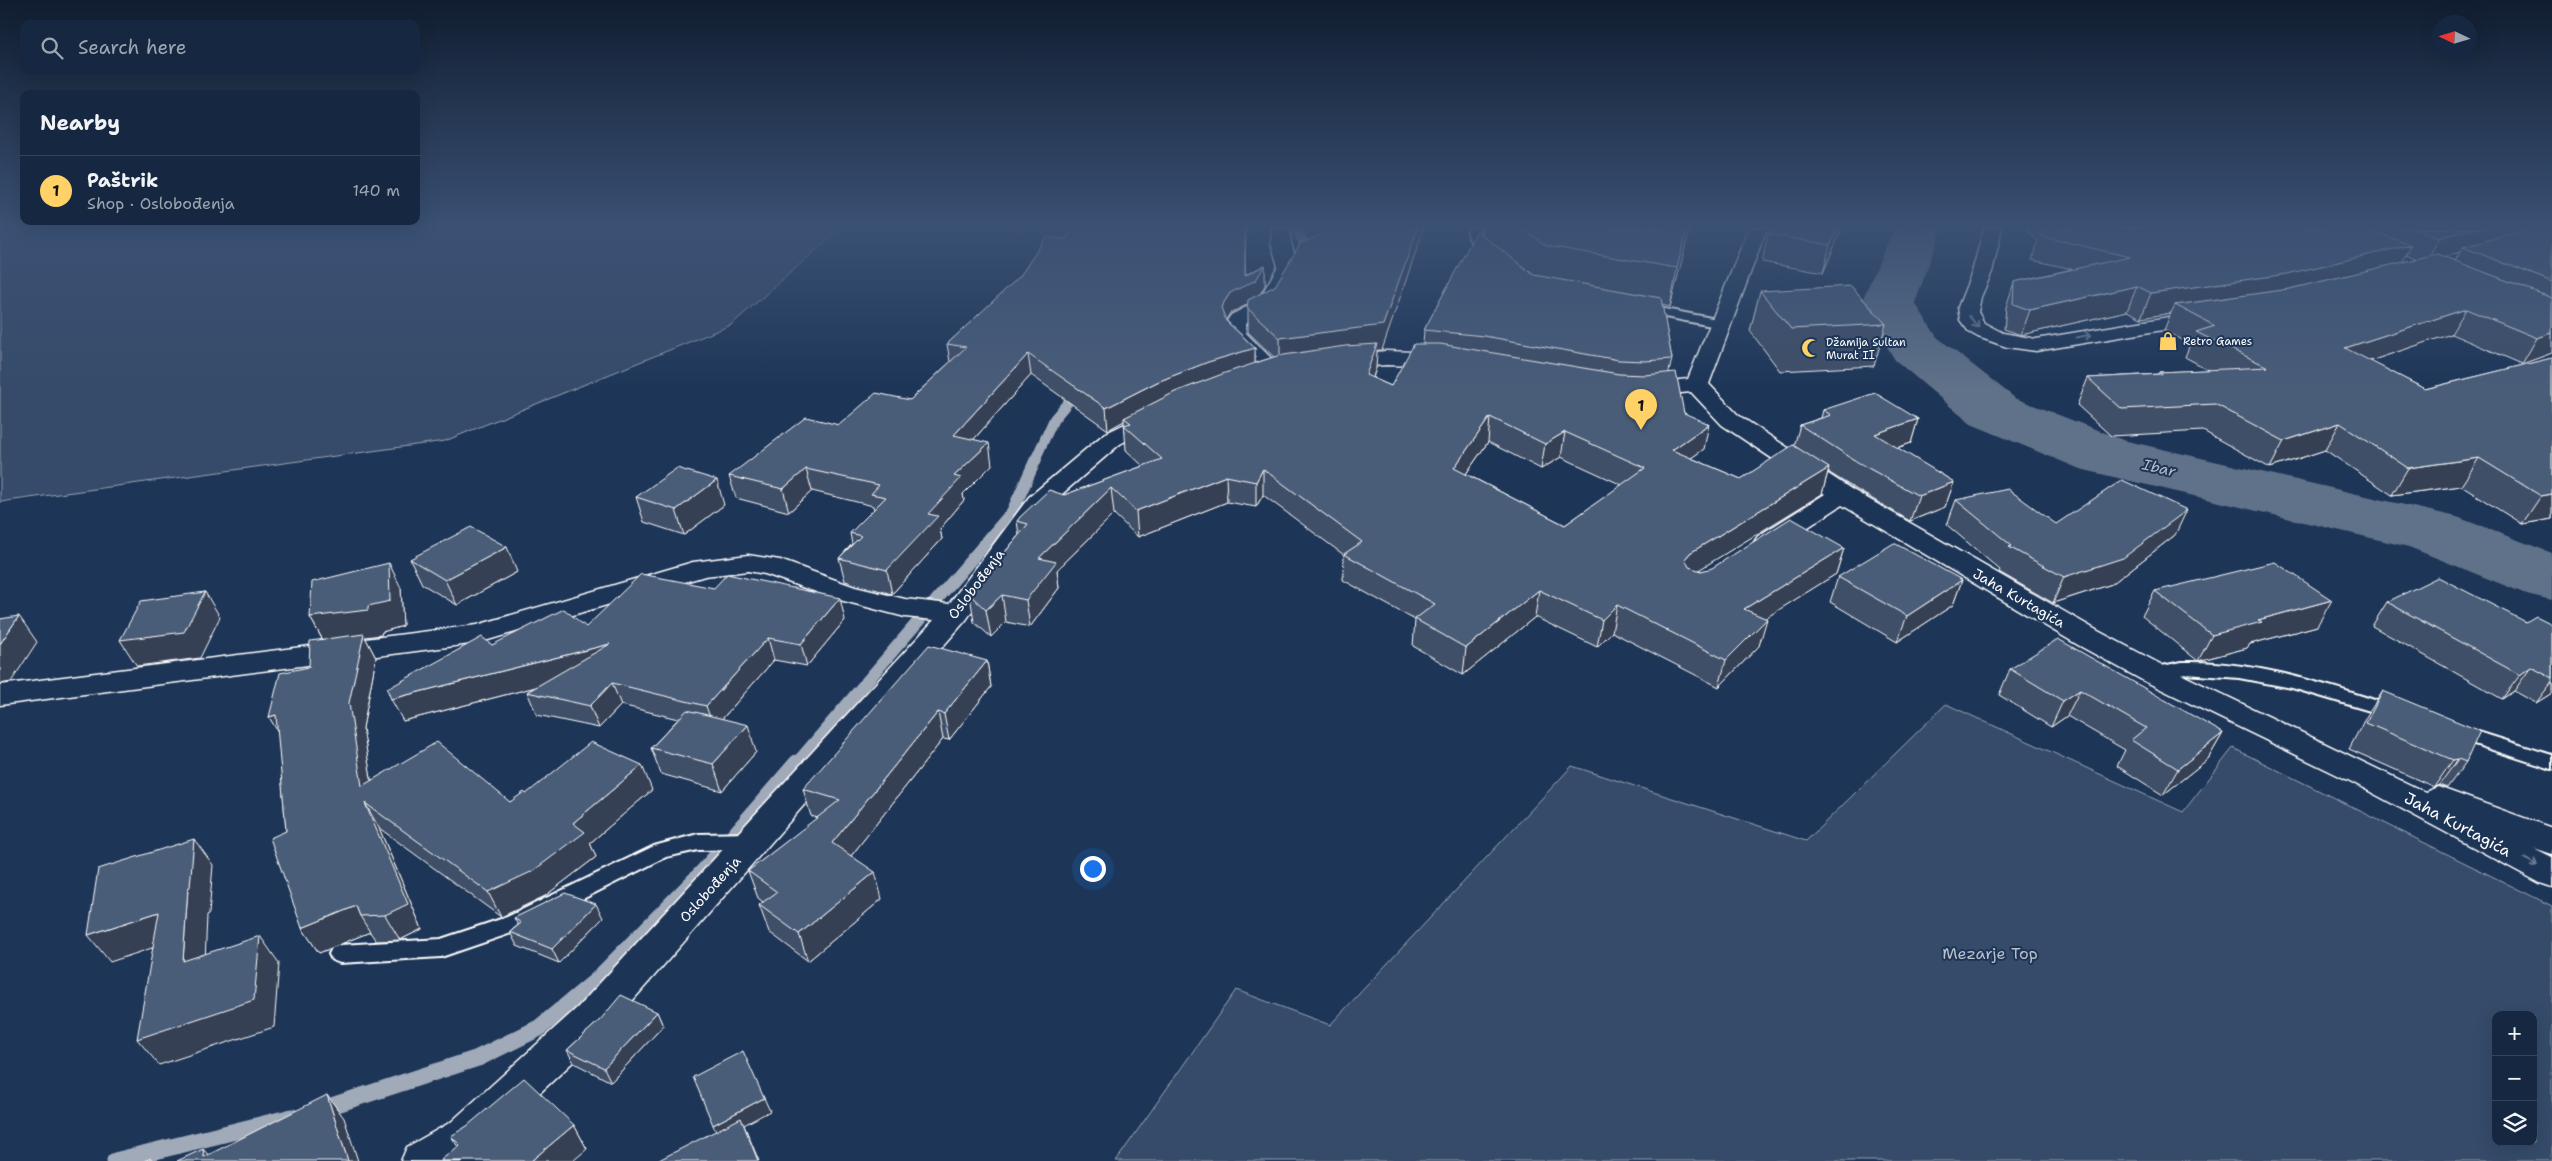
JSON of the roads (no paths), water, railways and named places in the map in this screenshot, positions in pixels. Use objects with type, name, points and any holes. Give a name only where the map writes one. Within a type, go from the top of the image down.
[{"type":"street","points":[[1279,282],[1266,304],[1236,323],[1236,335],[1294,369]]},
{"type":"street","points":[[1615,389],[1641,390],[1697,385],[1738,282]]},
{"type":"street","points":[[1979,282],[1968,311],[1970,320],[1979,329],[1998,338],[2016,343],[2036,345],[2229,313]]},
{"type":"street","points":[[1245,381],[1294,369],[1386,358],[1438,359],[1467,363]]},
{"type":"street","name":"Jaha Kurtagića","points":[[1697,385],[1730,420],[1842,494],[2088,638],[2153,673],[2363,774],[2552,873]]},
{"type":"street","name":"Oslobođenja","points":[[422,1161],[466,1135],[591,1020],[753,841],[949,613],[1038,502],[1112,439],[1184,404]]},
{"type":"street","points":[[1744,556],[1842,494]]},
{"type":"street","points":[[0,695],[478,634],[683,574],[723,565],[748,563],[770,566],[846,593],[904,608],[949,613]]},
{"type":"street","name":"Jaha Kurtagića","points":[[2363,774],[2473,810],[2552,841]]},
{"type":"lane","points":[[1635,308],[1722,324]]},
{"type":"lane","points":[[2153,673],[2186,668],[2236,671],[2315,689],[2410,717]]},
{"type":"lane","points":[[2438,726],[2552,762]]},
{"type":"lane","points":[[340,954],[441,948],[515,923],[661,851],[698,842],[753,841]]},
{"type":"waterway","name":"Ibar","points":[[1896,282],[1888,303],[1915,348],[1993,411],[2103,455],[2432,532],[2552,578]]},
{"type":"waterway","points":[[1035,460],[1054,419],[1079,389]]},
{"type":"waterway","points":[[796,764],[1012,512],[1036,459]]},
{"type":"waterway","points":[[319,1110],[478,1058],[539,1028],[597,980],[704,871],[797,763]]},
{"type":"waterway","points":[[115,1161],[292,1117]]},
{"type":"place","name":"Retro Games","points":[[2168,341]]},
{"type":"place","name":"Džamija Sultan Murat II","points":[[1811,348]]},
{"type":"place","name":"Paštrik","points":[[1641,430]]},
{"type":"park label","name":"Mezarje Top","points":[[1990,953]]}]
